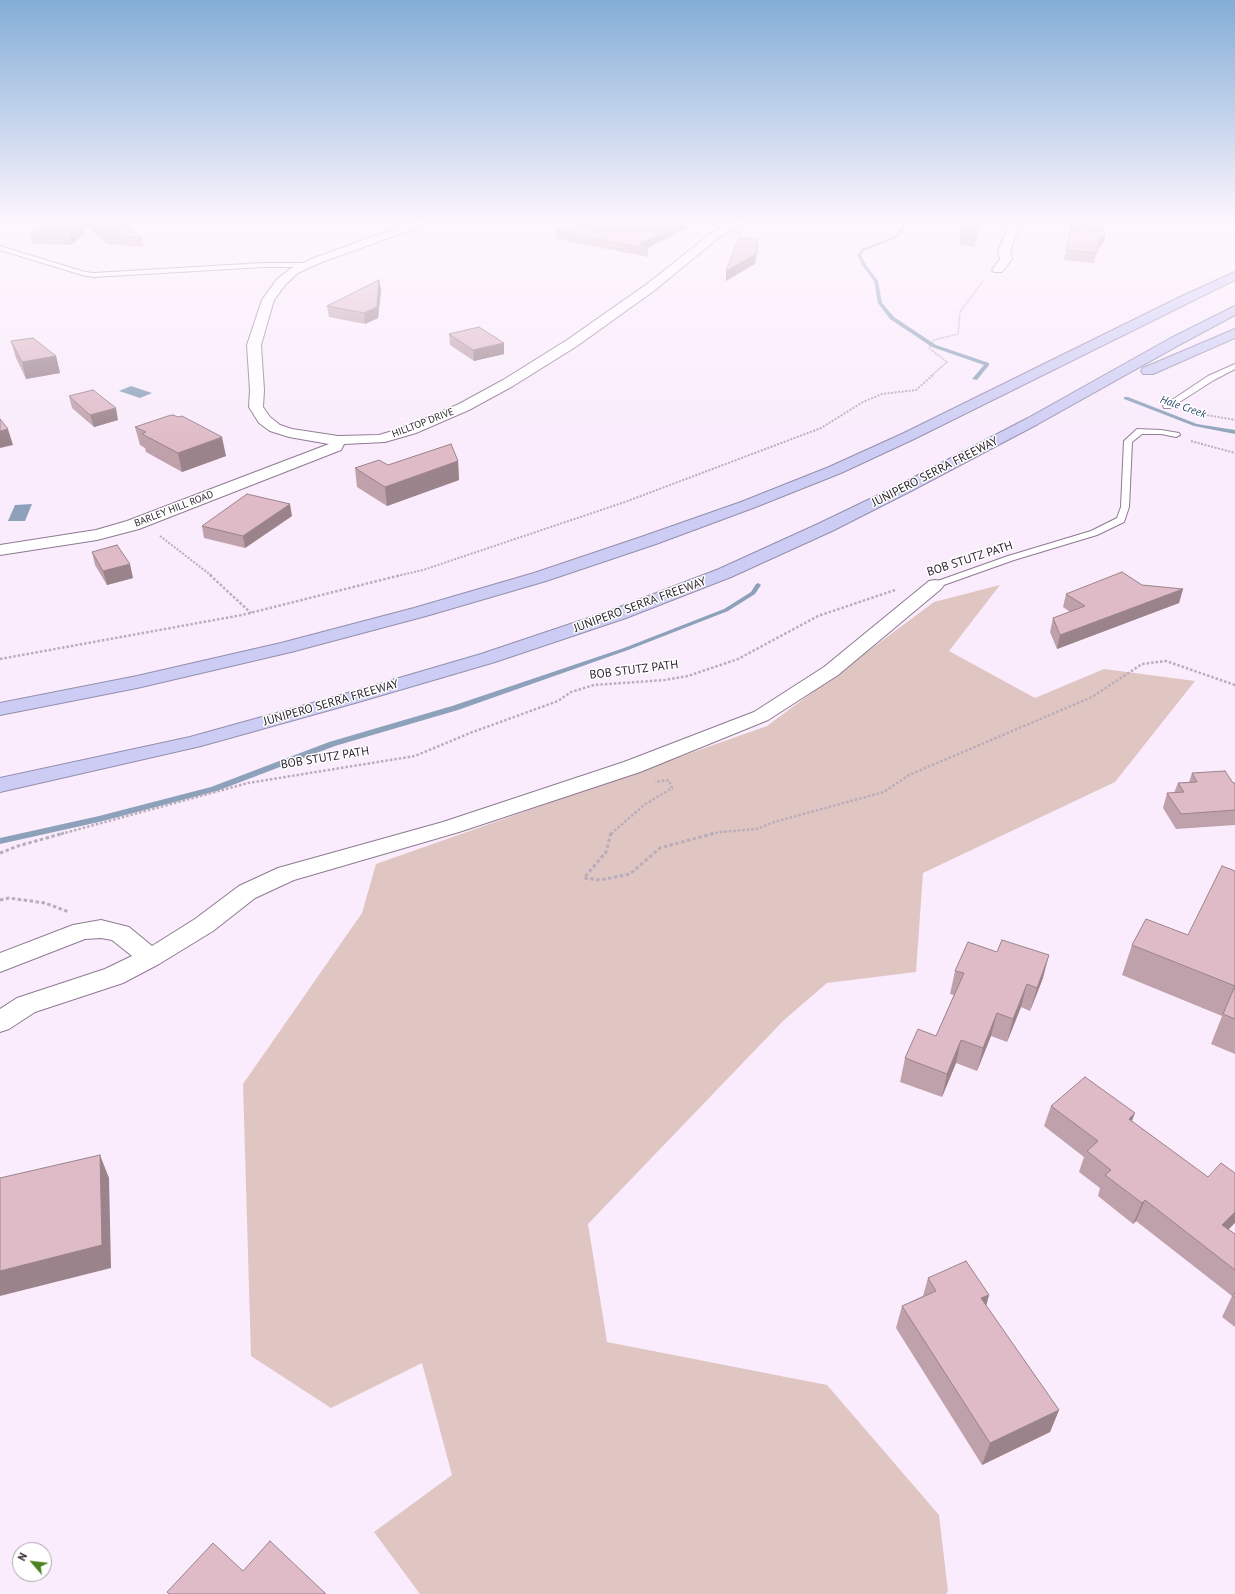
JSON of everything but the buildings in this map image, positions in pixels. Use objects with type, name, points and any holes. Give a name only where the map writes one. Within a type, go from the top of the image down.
[{"type":"highway","points":[[1138,322],[1174,294]]},
{"type":"highway","points":[[0,709],[137,682],[292,646],[420,612],[525,581],[650,540],[747,505],[835,470],[958,412],[1196,294]]},
{"type":"highway","name":"JUNIPERO SERRA FREEWAY","points":[[0,785],[194,742],[348,699],[488,658],[619,614],[726,573],[906,488],[1033,421],[1174,342],[1235,310]]},
{"type":"highway","points":[[1033,421],[1109,391],[1155,368],[1235,333]]},
{"type":"street","name":"HILLTOP DRIVE","points":[[272,294],[268,300],[254,345],[257,390],[256,407],[264,420],[275,428],[306,437],[338,440],[380,439],[411,430],[464,407],[508,383],[572,343],[641,294]]},
{"type":"street","name":"BARLEY HILL ROAD","points":[[0,550],[97,535],[143,521],[336,447],[338,440]]},
{"type":"street","points":[[0,1022],[26,1005],[114,976],[150,958],[204,925],[247,892],[286,874],[451,827],[632,767],[761,716],[831,671],[935,584]]},
{"type":"street","points":[[0,963],[82,931],[101,929],[120,933],[150,958]]},
{"type":"lane","points":[[1167,406],[1211,378],[1235,366]]},
{"type":"lane","name":"BOB STUTZ PATH","points":[[935,584],[1011,558],[1094,533],[1121,520],[1125,507],[1128,442],[1136,433],[1140,431],[1161,432],[1176,436]]},
{"type":"path","points":[[0,659],[251,613],[423,570],[625,502],[820,428],[863,402],[882,394],[916,390],[947,362],[929,348],[934,340],[958,334],[960,312],[973,294]]},
{"type":"path","points":[[1167,406],[1235,420]]},
{"type":"path","points":[[1176,436],[1235,453]]},
{"type":"path","points":[[143,521],[215,578],[251,613]]},
{"type":"path","name":"BOB STUTZ PATH","points":[[0,852],[248,783],[415,756],[470,733],[558,701],[571,692],[594,685],[665,680],[688,676],[738,659],[818,616],[898,588],[935,584]]},
{"type":"path","points":[[648,783],[669,780],[672,788],[644,805],[611,833],[606,852],[584,878],[600,880],[630,874],[660,848],[720,832],[757,829],[774,822],[884,792],[909,775],[1092,697],[1142,664],[1166,661],[1235,685]]},
{"type":"path","points":[[0,900],[9,898],[45,903],[81,917],[101,929]]},
{"type":"shaded area","points":[[1000,585],[949,651],[1035,698],[1104,669],[1195,681],[1115,782],[923,873],[916,972],[827,983],[784,1020],[588,1224],[607,1342],[827,1385],[939,1515],[948,1591],[946,1594],[420,1594],[374,1532],[452,1475],[422,1363],[331,1408],[251,1356],[243,1084],[362,913],[376,864],[767,726],[934,602]]},
{"type":"water","points":[[131,386],[152,393],[140,398],[119,391]]},
{"type":"water","points":[[32,504],[25,521],[8,521],[15,505]]},
{"type":"waterway","name":"Hale Creek","points":[[878,294],[880,303],[892,318],[934,346],[987,364],[975,379]]},
{"type":"waterway","name":"Hale Creek","points":[[1126,398],[1196,425],[1235,432]]},
{"type":"waterway","points":[[0,841],[99,819],[214,789],[332,744],[455,708],[626,649],[726,610],[753,593],[758,585]]}]
